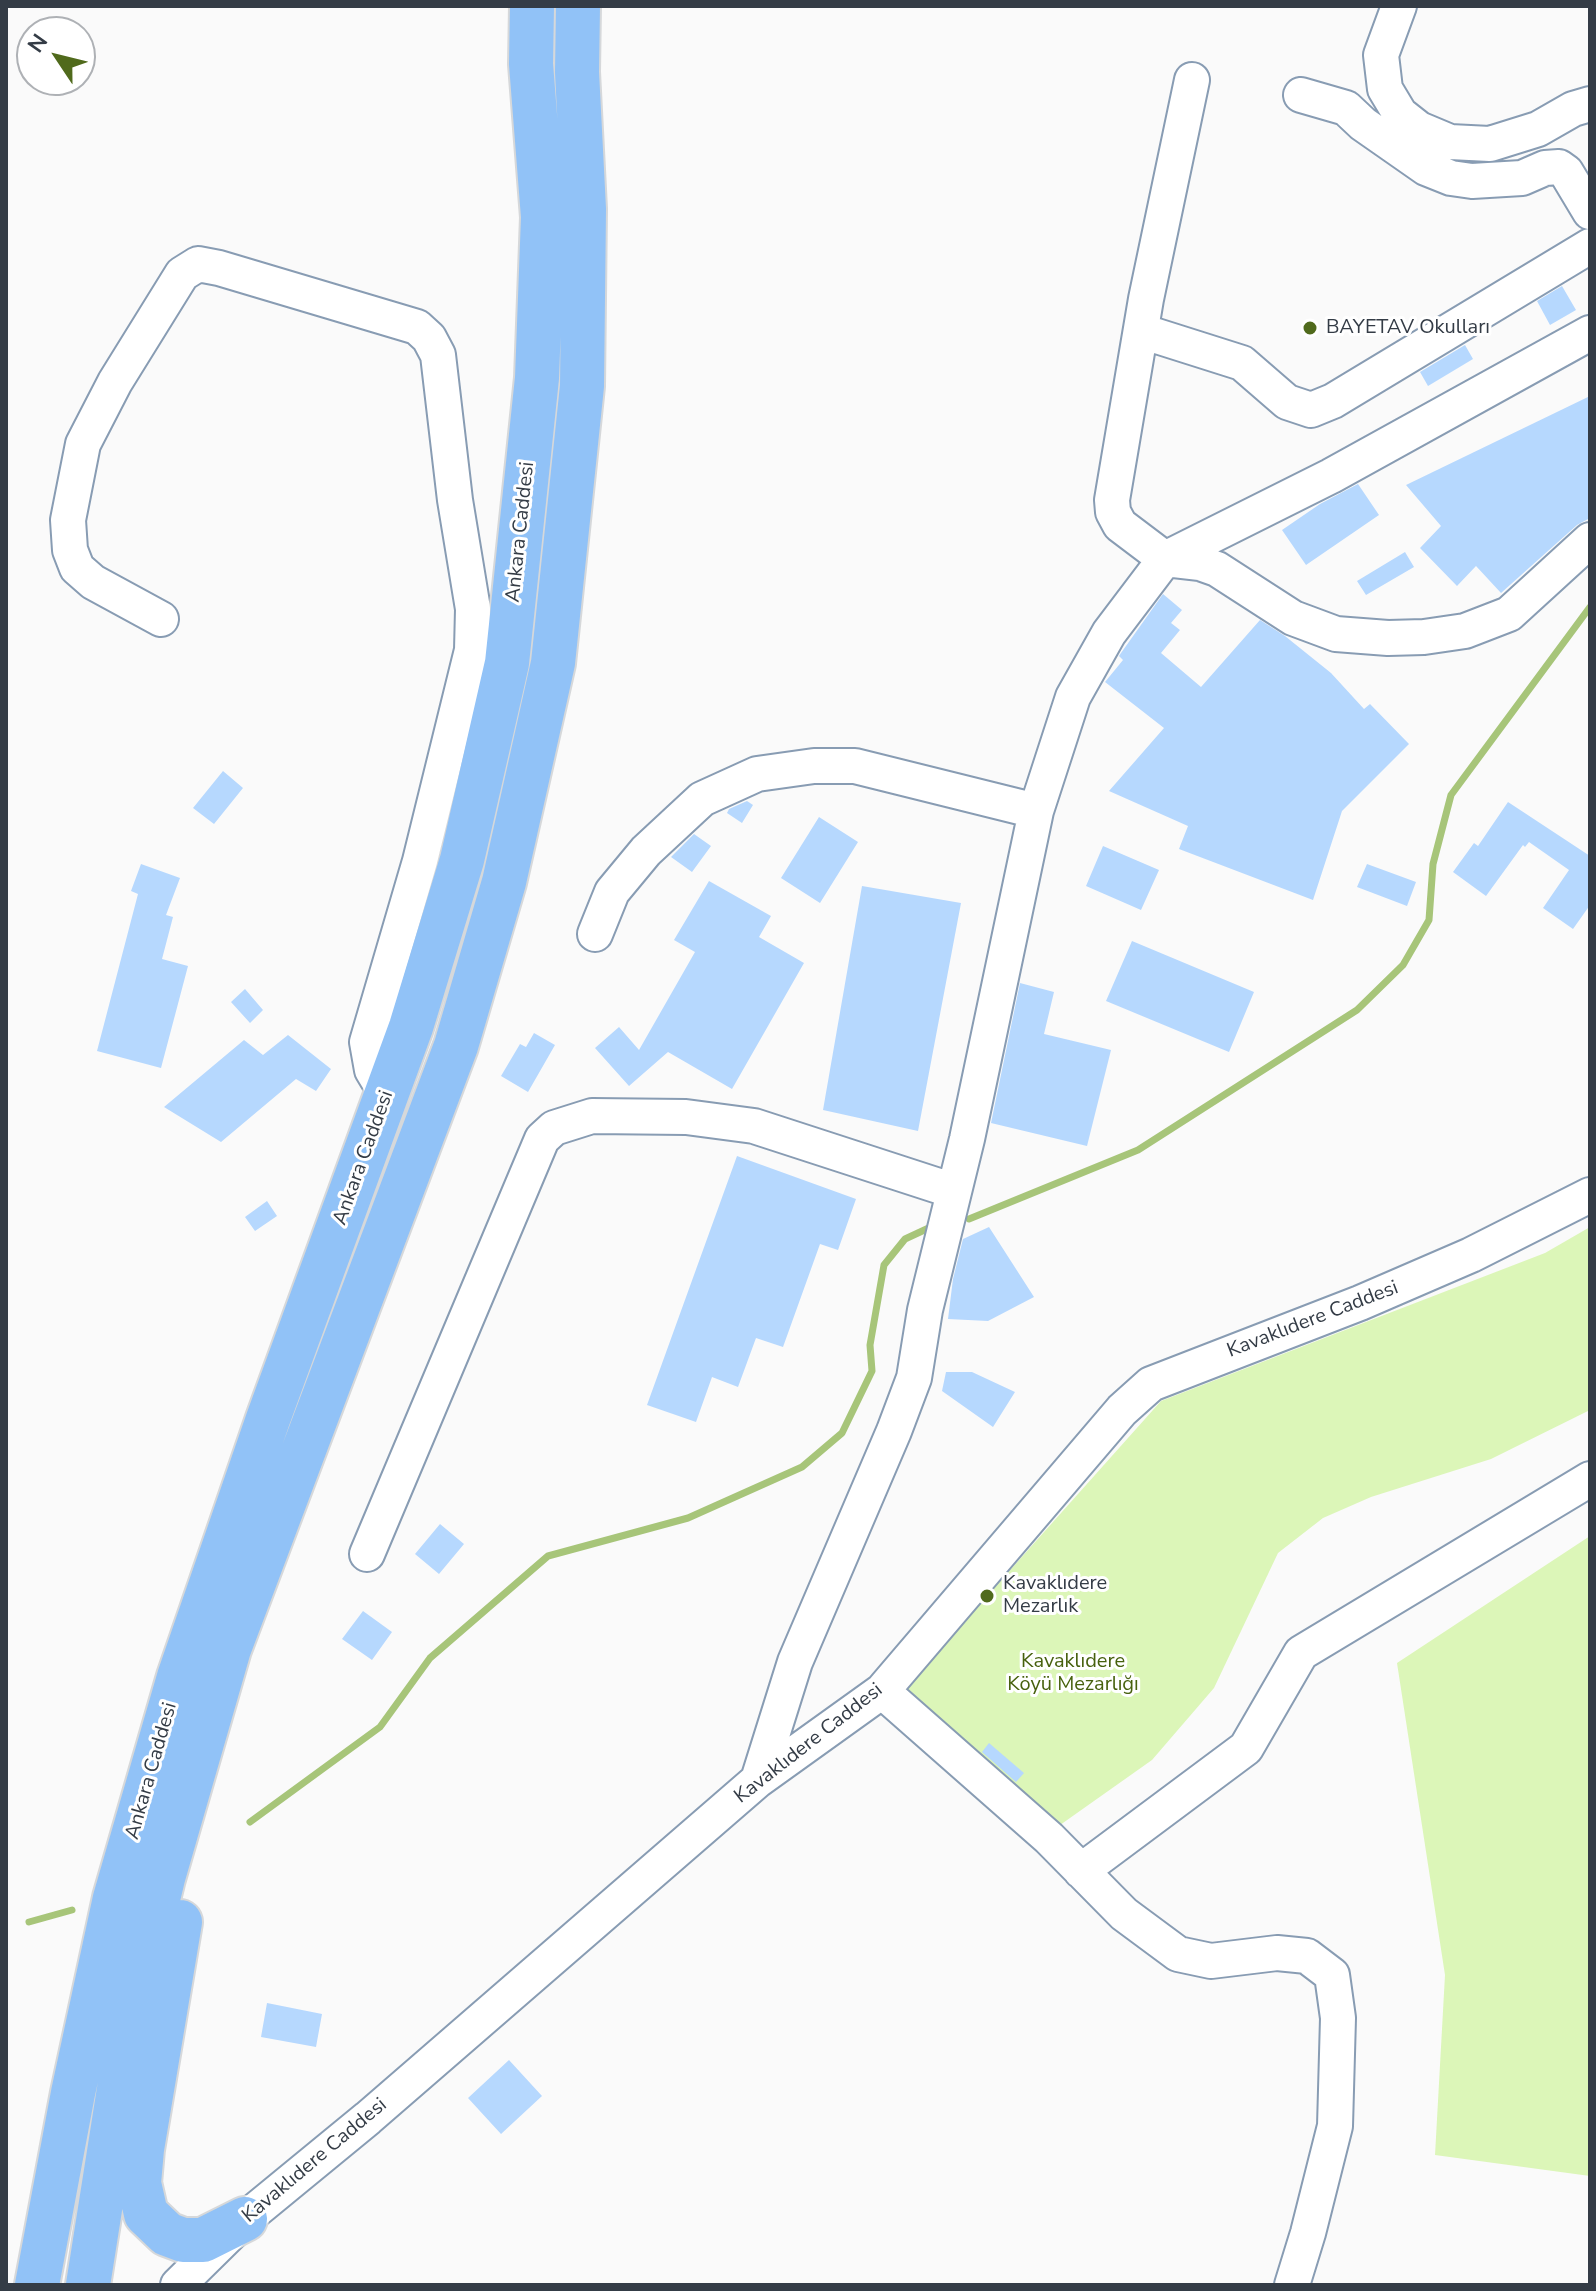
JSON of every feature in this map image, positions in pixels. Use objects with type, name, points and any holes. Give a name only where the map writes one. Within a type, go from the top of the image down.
[{"type":"highway","name":"Ankara Caddesi","points":[[37,2285],[73,2093],[115,1898],[175,1692],[268,1419],[411,1027],[462,860],[507,663],[539,334],[543,217],[531,64],[532,6]]},
{"type":"highway","name":"Ankara Caddesi","points":[[88,2285],[132,2007],[163,1878],[229,1649],[456,1046],[504,882],[553,663],[582,386],[584,209],[577,72],[578,6]]},
{"type":"highway","points":[[229,1649],[168,1991],[139,2183],[146,2214],[167,2234],[183,2240],[203,2240],[245,2219]]},
{"type":"street","points":[[1399,6],[1381,55],[1385,89],[1400,114],[1419,129],[1450,142],[1490,144],[1538,129],[1573,109],[1590,104]]},
{"type":"street","points":[[1192,80],[1141,331],[1112,500],[1113,512],[1120,525],[1165,559],[1200,563],[1217,569],[1293,618],[1336,634],[1388,638],[1465,631],[1509,614],[1590,540]]},
{"type":"street","points":[[1301,95],[1346,108],[1404,154],[1426,168],[1451,178],[1472,181],[1522,178],[1545,168],[1559,167],[1566,172],[1590,212]]},
{"type":"street","points":[[1141,331],[1242,363],[1287,402],[1311,410],[1333,401],[1590,246]]},
{"type":"street","points":[[161,619],[93,582],[77,568],[70,550],[68,520],[83,444],[115,382],[182,274],[198,264],[219,268],[417,327],[429,338],[438,355],[455,500],[473,609],[472,650],[420,861],[367,1042],[372,1070],[387,1095]]},
{"type":"street","points":[[758,1780],[795,1662],[914,1378],[925,1310],[954,1191],[1036,811],[1073,697],[1109,633],[1165,559],[1413,433],[1590,333]]},
{"type":"street","points":[[595,934],[612,892],[646,851],[702,799],[757,774],[814,766],[855,766],[1036,811]]},
{"type":"street","points":[[367,1554],[542,1139],[554,1128],[592,1116],[686,1117],[754,1126],[954,1191]]},
{"type":"street","name":"Kavaklıdere Caddesi","points":[[178,2285],[245,2219],[368,2118],[758,1780],[882,1691],[1122,1410],[1151,1384],[1360,1303],[1457,1261],[1590,1195]]},
{"type":"street","points":[[1081,1871],[1246,1748],[1301,1653],[1590,1479]]},
{"type":"street","points":[[882,1691],[1049,1838],[1124,1914],[1178,1954],[1211,1961],[1277,1953],[1307,1956],[1332,1975],[1338,2018],[1335,2126],[1292,2285]]},
{"type":"green space","name":"Kavaklıdere Köyü Mezarlığı","points":[[1590,1227],[1590,1410],[1491,1459],[1371,1497],[1323,1518],[1278,1553],[1214,1688],[1152,1760],[1053,1830],[895,1699],[1161,1401],[1545,1253]]},
{"type":"green space","points":[[1590,1536],[1590,2176],[1435,2155],[1445,1975],[1397,1663]]},
{"type":"building","points":[[1562,286],[1576,310],[1550,325],[1537,301]]},
{"type":"building","points":[[1465,345],[1473,359],[1428,386],[1420,372]]},
{"type":"building","points":[[1590,396],[1590,518],[1577,525],[1501,593],[1476,566],[1457,586],[1420,548],[1441,526],[1406,485]]},
{"type":"building","points":[[1358,484],[1379,515],[1306,565],[1282,530],[1320,504]]},
{"type":"building","points":[[1405,552],[1414,567],[1366,595],[1357,581]]},
{"type":"building","points":[[1163,594],[1182,610],[1171,623],[1180,630],[1161,653],[1201,687],[1260,620],[1331,673],[1364,709],[1370,704],[1409,744],[1342,811],[1313,900],[1179,849],[1188,826],[1109,791],[1164,728],[1105,682],[1123,660],[1119,656]]},
{"type":"building","points":[[223,771],[243,788],[214,824],[193,808]]},
{"type":"building","points":[[747,801],[753,805],[742,823],[727,813],[729,809]]},
{"type":"building","points":[[1508,802],[1590,856],[1590,905],[1573,929],[1543,908],[1569,870],[1529,842],[1525,847],[1523,845],[1486,896],[1453,872],[1474,843],[1478,846]]},
{"type":"building","points":[[819,817],[858,842],[820,903],[781,878]]},
{"type":"building","points":[[694,834],[711,846],[692,872],[671,857]]},
{"type":"building","points":[[1103,846],[1159,870],[1141,910],[1086,886]]},
{"type":"building","points":[[141,864],[180,878],[166,915],[173,917],[162,959],[188,966],[161,1068],[97,1051],[138,894],[131,891]]},
{"type":"building","points":[[1367,864],[1416,882],[1407,906],[1357,887]]},
{"type":"building","points":[[709,881],[771,916],[759,937],[804,963],[732,1089],[668,1052],[629,1086],[595,1048],[619,1027],[639,1050],[695,952],[674,940]]},
{"type":"building","points":[[862,886],[961,903],[918,1131],[823,1110]]},
{"type":"building","points":[[1132,941],[1254,992],[1229,1052],[1106,1001]]},
{"type":"building","points":[[1020,983],[1054,992],[1044,1034],[1111,1050],[1087,1146],[991,1123]]},
{"type":"building","points":[[245,989],[263,1010],[250,1023],[231,1002]]},
{"type":"building","points":[[534,1033],[555,1045],[528,1092],[501,1076],[520,1044],[526,1047]]},
{"type":"building","points":[[288,1035],[331,1069],[316,1091],[296,1079],[221,1142],[164,1107],[244,1040],[263,1055]]},
{"type":"building","points":[[737,1156],[856,1199],[838,1250],[820,1244],[783,1347],[756,1338],[738,1387],[712,1377],[696,1422],[647,1405]]},
{"type":"building","points":[[267,1201],[277,1216],[255,1231],[245,1217]]},
{"type":"building","points":[[989,1227],[1034,1297],[988,1321],[948,1319],[953,1279],[963,1239]]},
{"type":"building","points":[[946,1372],[972,1372],[1015,1392],[993,1427],[942,1391]]},
{"type":"building","points":[[440,1524],[464,1544],[439,1574],[415,1554]]},
{"type":"building","points":[[363,1611],[392,1632],[372,1660],[342,1639]]},
{"type":"building","points":[[989,1743],[1024,1773],[1016,1782],[982,1752]]},
{"type":"building","points":[[267,2003],[322,2014],[316,2047],[261,2037]]},
{"type":"building","points":[[509,2060],[542,2096],[501,2134],[468,2098]]},
{"type":"waterway","points":[[969,1219],[1138,1150],[1357,1010],[1403,965],[1429,920],[1433,864],[1451,795],[1590,607]]},
{"type":"waterway","points":[[250,1822],[380,1727],[430,1658],[548,1556],[688,1518],[802,1467],[842,1433],[872,1371],[870,1345],[884,1265],[905,1239],[933,1226]]},
{"type":"waterway","points":[[29,1922],[72,1910]]},
{"type":"place","name":"BAYETAV Okulları","points":[[1310,328]]},
{"type":"place","name":"Kavaklıdere Mezarlık","points":[[987,1596]]}]
